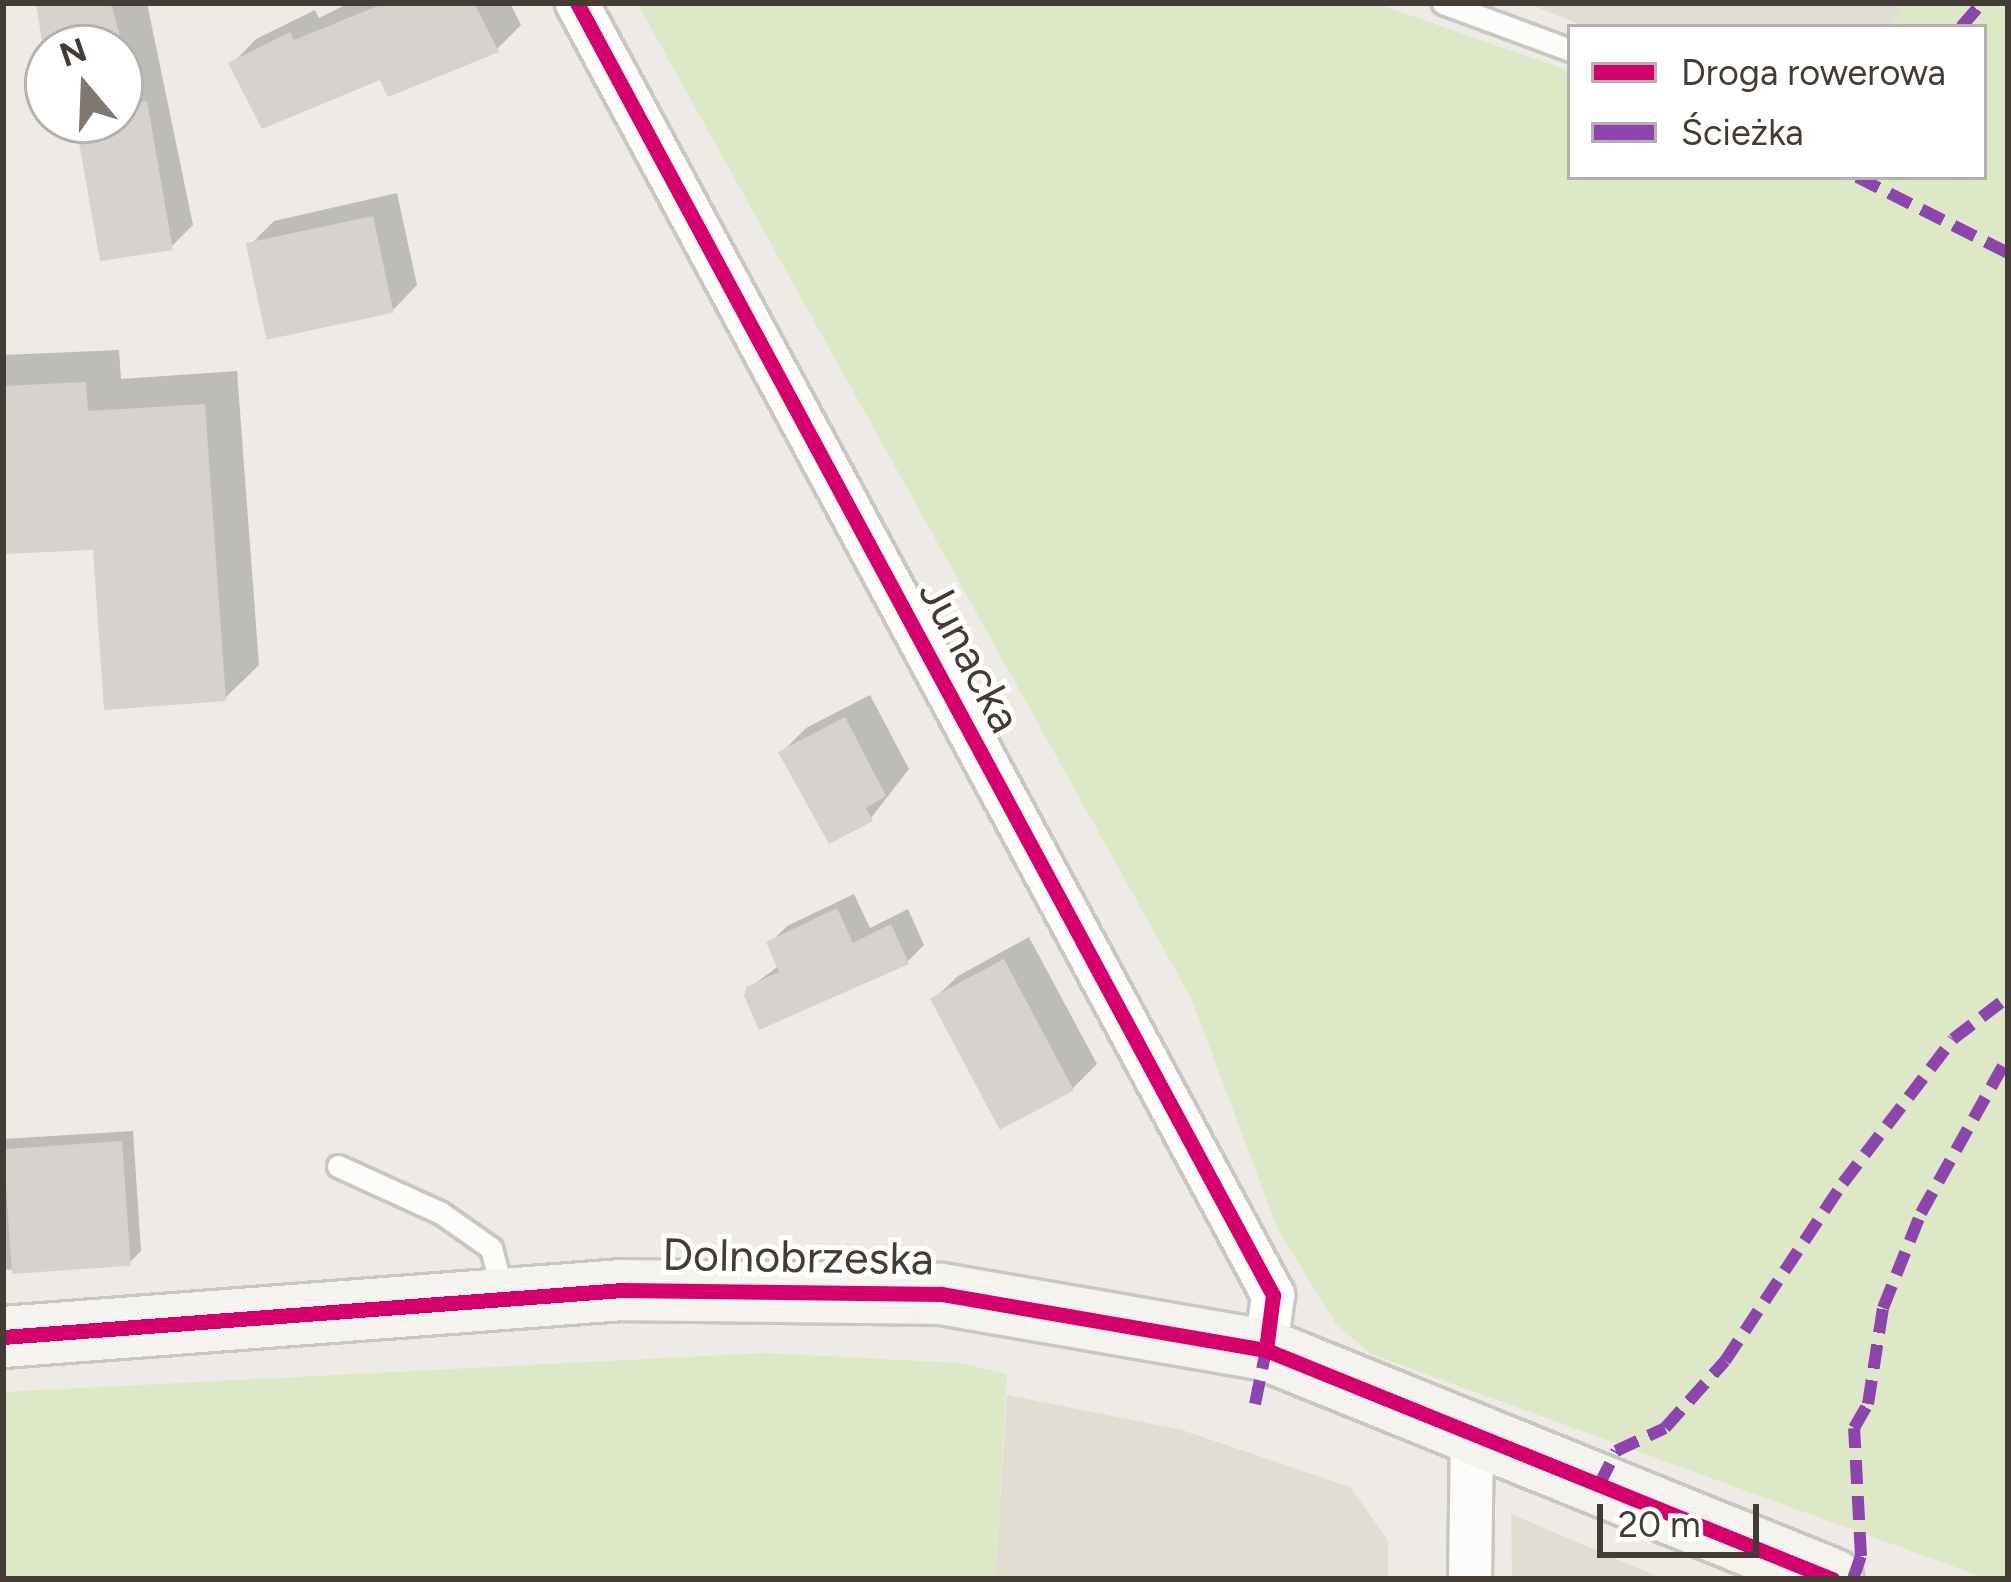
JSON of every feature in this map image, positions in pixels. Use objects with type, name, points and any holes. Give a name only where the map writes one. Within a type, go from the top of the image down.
[{"type":"street","name":"Junacka","points":[[578,3],[1273,1295],[1266,1350]]},
{"type":"street","name":"Dolnobrzeska","points":[[3,1336],[622,1290],[941,1294],[1266,1350],[1832,1579]]},
{"type":"street","points":[[1470,1579],[1472,1432]]},
{"type":"lane","points":[[1443,3],[1567,49]]},
{"type":"lane","points":[[338,1166],[441,1213],[491,1248],[505,1298]]},
{"type":"shaded area","points":[[1527,3],[1905,3],[1891,24],[1579,24]]},
{"type":"shaded area","points":[[1007,1395],[1182,1430],[1350,1487],[1388,1540],[1388,1579],[995,1579]]},
{"type":"shaded area","points":[[1511,1514],[1664,1579],[1512,1579]]},
{"type":"green space","points":[[637,3],[1375,3],[1567,70],[1567,180],[1987,180],[1987,24],[1891,24],[1905,3],[2008,3],[2007,1579],[1988,1579],[1371,1354],[1336,1324],[1278,1230],[1192,1000]]},
{"type":"green space","points":[[764,1353],[961,1363],[1007,1374],[995,1579],[3,1579],[3,1392]]},
{"type":"building","points":[[36,3],[111,3],[117,24],[39,24]]},
{"type":"building","points":[[385,3],[474,3],[499,52],[388,97],[380,80],[262,129],[228,63],[290,32],[294,40]]},
{"type":"building","points":[[147,101],[173,250],[100,261],[79,144],[144,144]]},
{"type":"building","points":[[373,216],[394,313],[266,340],[246,243]]},
{"type":"building","points":[[86,382],[88,411],[205,404],[226,701],[104,710],[93,550],[3,554],[3,386]]},
{"type":"building","points":[[845,717],[886,796],[866,808],[873,821],[829,844],[778,752]]},
{"type":"building","points":[[837,908],[853,943],[891,924],[909,964],[759,1030],[744,996],[746,987],[779,972],[766,942]]},
{"type":"building","points":[[1004,959],[1074,1091],[1000,1130],[930,998]]},
{"type":"building","points":[[122,1141],[131,1266],[12,1274],[3,1149]]},
{"type":"marked path","points":[[1964,24],[1982,3]]},
{"type":"marked path","points":[[1863,180],[2008,253]]},
{"type":"marked path","points":[[1599,1485],[1616,1451],[1665,1428],[1725,1361],[1843,1183],[1953,1039],[2008,997]]},
{"type":"marked path","points":[[1853,1579],[1861,1556],[1854,1428],[1868,1404],[1883,1308],[1921,1213],[2008,1057]]},
{"type":"marked path","points":[[1255,1404],[1266,1350]]},
{"type":"cycle path","points":[[577,3],[1273,1295],[1266,1350]]},
{"type":"cycle path","points":[[3,1337],[622,1290],[941,1294],[1266,1350],[1832,1579]]}]
